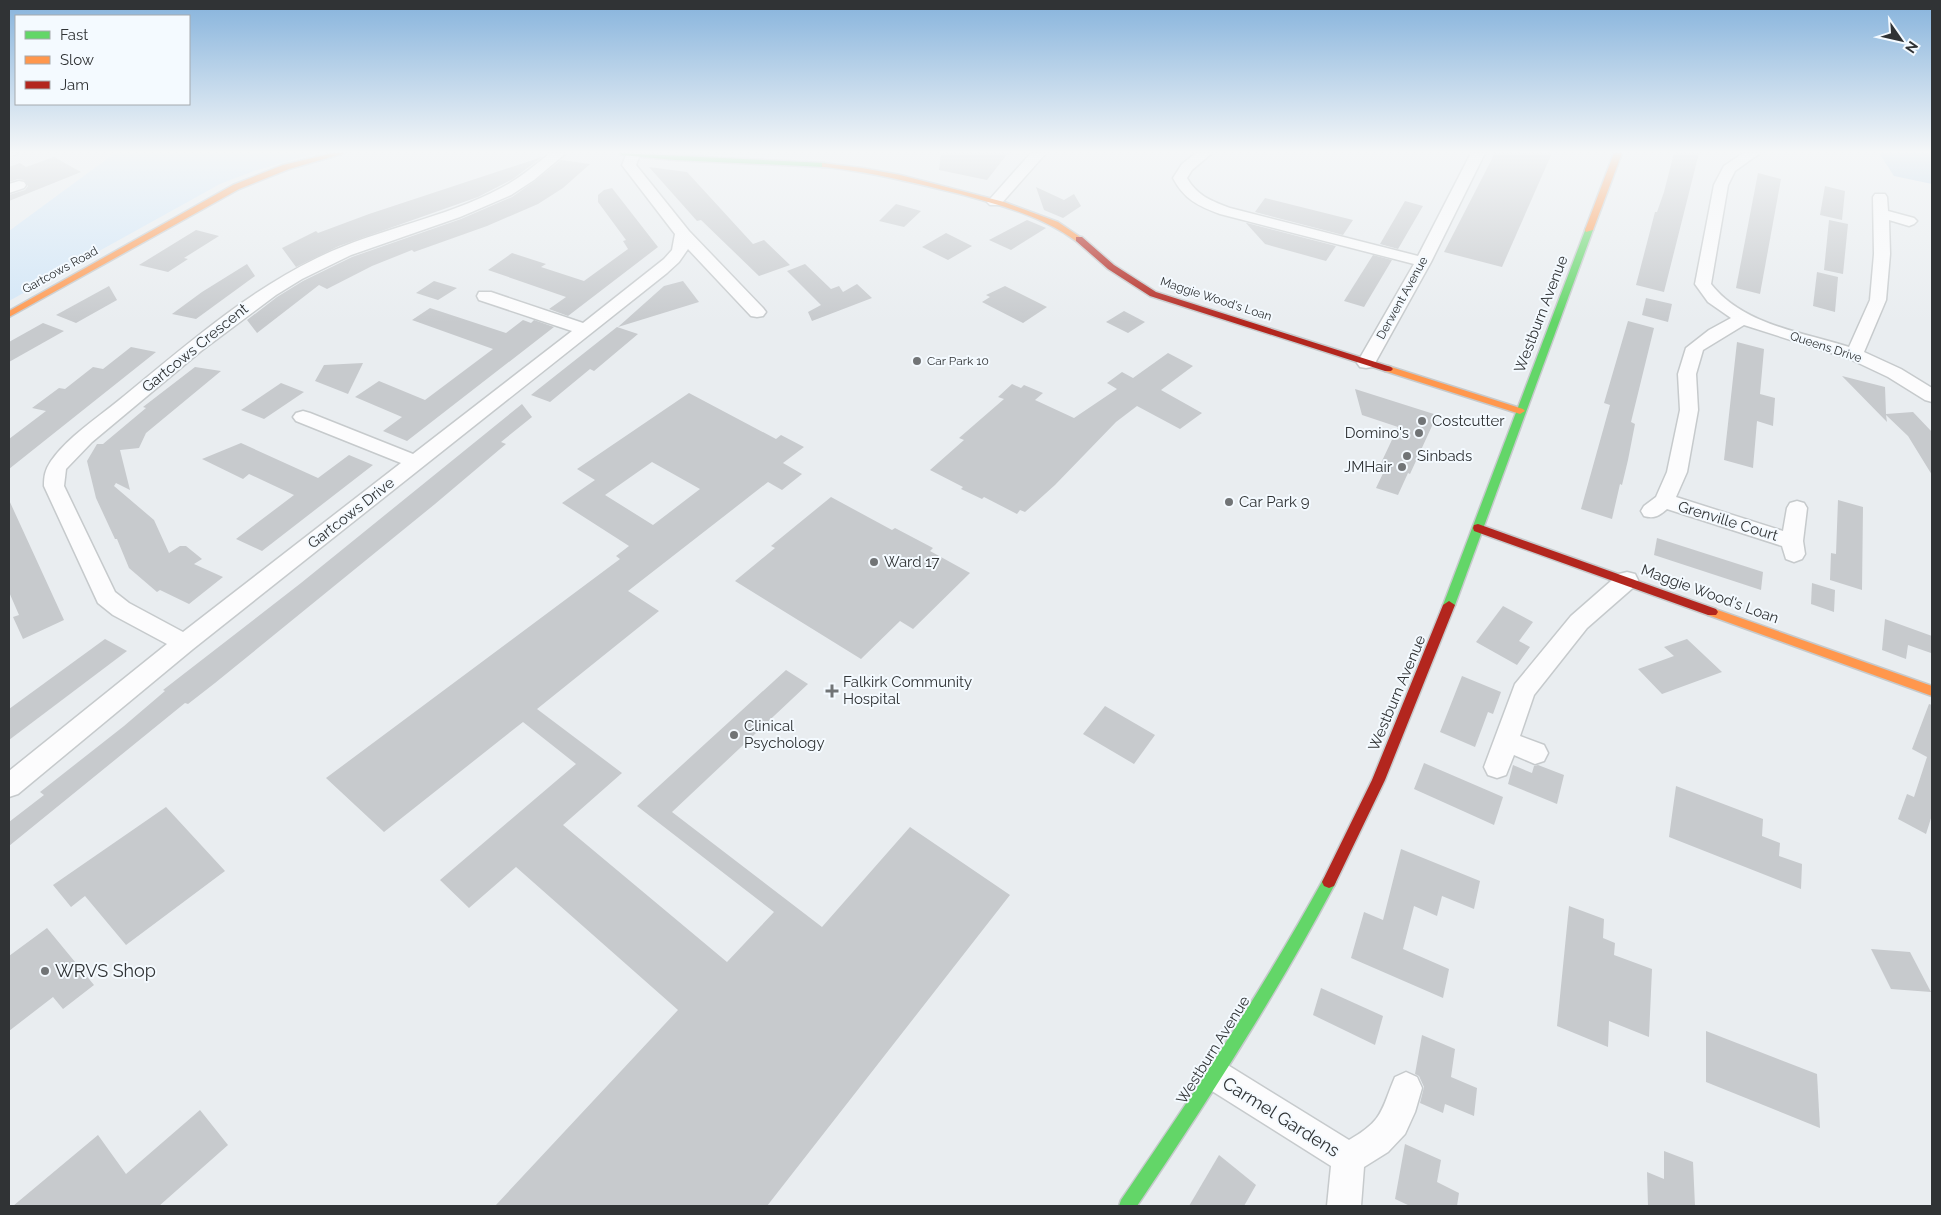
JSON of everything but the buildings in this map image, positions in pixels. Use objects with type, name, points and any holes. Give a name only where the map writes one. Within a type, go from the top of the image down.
[{"type":"street","name":"Gartcows Road","points":[[9,314],[197,210]]},
{"type":"street","name":"Gartcows Crescent","points":[[185,643],[121,609],[106,597],[54,486],[55,470],[72,450],[104,422],[207,336],[263,295],[293,276],[363,244],[461,210]]},
{"type":"street","points":[[665,210],[684,234],[758,312]]},
{"type":"street","name":"Maggie Wood's Loan","points":[[1018,210],[1049,220],[1073,234],[1090,246],[1111,266],[1153,294],[1520,410]]},
{"type":"street","points":[[1222,210],[1423,262]]},
{"type":"street","name":"Derwent Avenue","points":[[1366,362],[1423,262],[1449,210]]},
{"type":"street","name":"Westburn Avenue","points":[[1127,1206],[1185,1122],[1272,984],[1369,800],[1442,626],[1520,410],[1596,210]]},
{"type":"street","name":"Queens Drive","points":[[1717,210],[1703,284],[1708,294],[1742,319],[1854,355],[1887,368],[1932,396]]},
{"type":"street","points":[[1854,355],[1878,300],[1882,254],[1880,210]]},
{"type":"street","points":[[1880,214],[1908,220]]},
{"type":"street","name":"Gartcows Drive","points":[[9,786],[185,643],[676,257],[684,243],[684,234]]},
{"type":"street","points":[[485,296],[586,329]]},
{"type":"street","name":"Grenville Court","points":[[1742,319],[1695,348],[1687,374],[1689,410],[1678,463],[1658,506],[1793,548],[1797,508]]},
{"type":"street","points":[[303,417],[416,462]]},
{"type":"street","name":"Maggie Wood's Loan","points":[[1478,528],[1932,691]]},
{"type":"street","points":[[1497,767],[1523,691],[1580,622],[1627,580]]},
{"type":"street","points":[[1506,741],[1535,753]]},
{"type":"street","name":"Carmel Gardens","points":[[1215,1075],[1348,1158]]},
{"type":"street","name":"Carmel Gardens","points":[[1348,1158],[1375,1144],[1383,1136],[1398,1115],[1406,1088]]},
{"type":"street","name":"Carmel Gardens","points":[[1344,1206],[1348,1158]]},
{"type":"shaded area","points":[[38,210],[174,210],[9,301],[9,231]]},
{"type":"traffic: fast","points":[[1449,605],[1589,230]]},
{"type":"traffic: fast","points":[[1127,1206],[1207,1087],[1283,966],[1329,882]]},
{"type":"traffic: slow","points":[[9,314],[195,210]]},
{"type":"traffic: slow","points":[[1019,210],[1055,224],[1079,239]]},
{"type":"traffic: slow","points":[[1589,230],[1597,210]]},
{"type":"traffic: slow","points":[[1388,369],[1520,411]]},
{"type":"traffic: slow","points":[[1712,612],[1932,691]]},
{"type":"traffic: jam","points":[[1079,239],[1111,267],[1153,294],[1388,369]]},
{"type":"traffic: jam","points":[[1478,528],[1712,612]]},
{"type":"traffic: jam","points":[[1329,882],[1378,780],[1449,605]]},
{"type":"place","name":"Car Park 10","points":[[917,361]]},
{"type":"place","name":"Costcutter","points":[[1422,421]]},
{"type":"place","name":"Domino's","points":[[1419,433]]},
{"type":"place","name":"Sinbads","points":[[1407,456]]},
{"type":"place","name":"JMHair","points":[[1402,467]]},
{"type":"place","name":"Car Park 9","points":[[1229,502]]},
{"type":"place","name":"Ward 17","points":[[874,562]]},
{"type":"place","name":"Falkirk Community Hospital","points":[[832,691]]},
{"type":"place","name":"Clinical Psychology","points":[[734,735]]},
{"type":"place","name":"WRVS Shop","points":[[45,971]]}]
